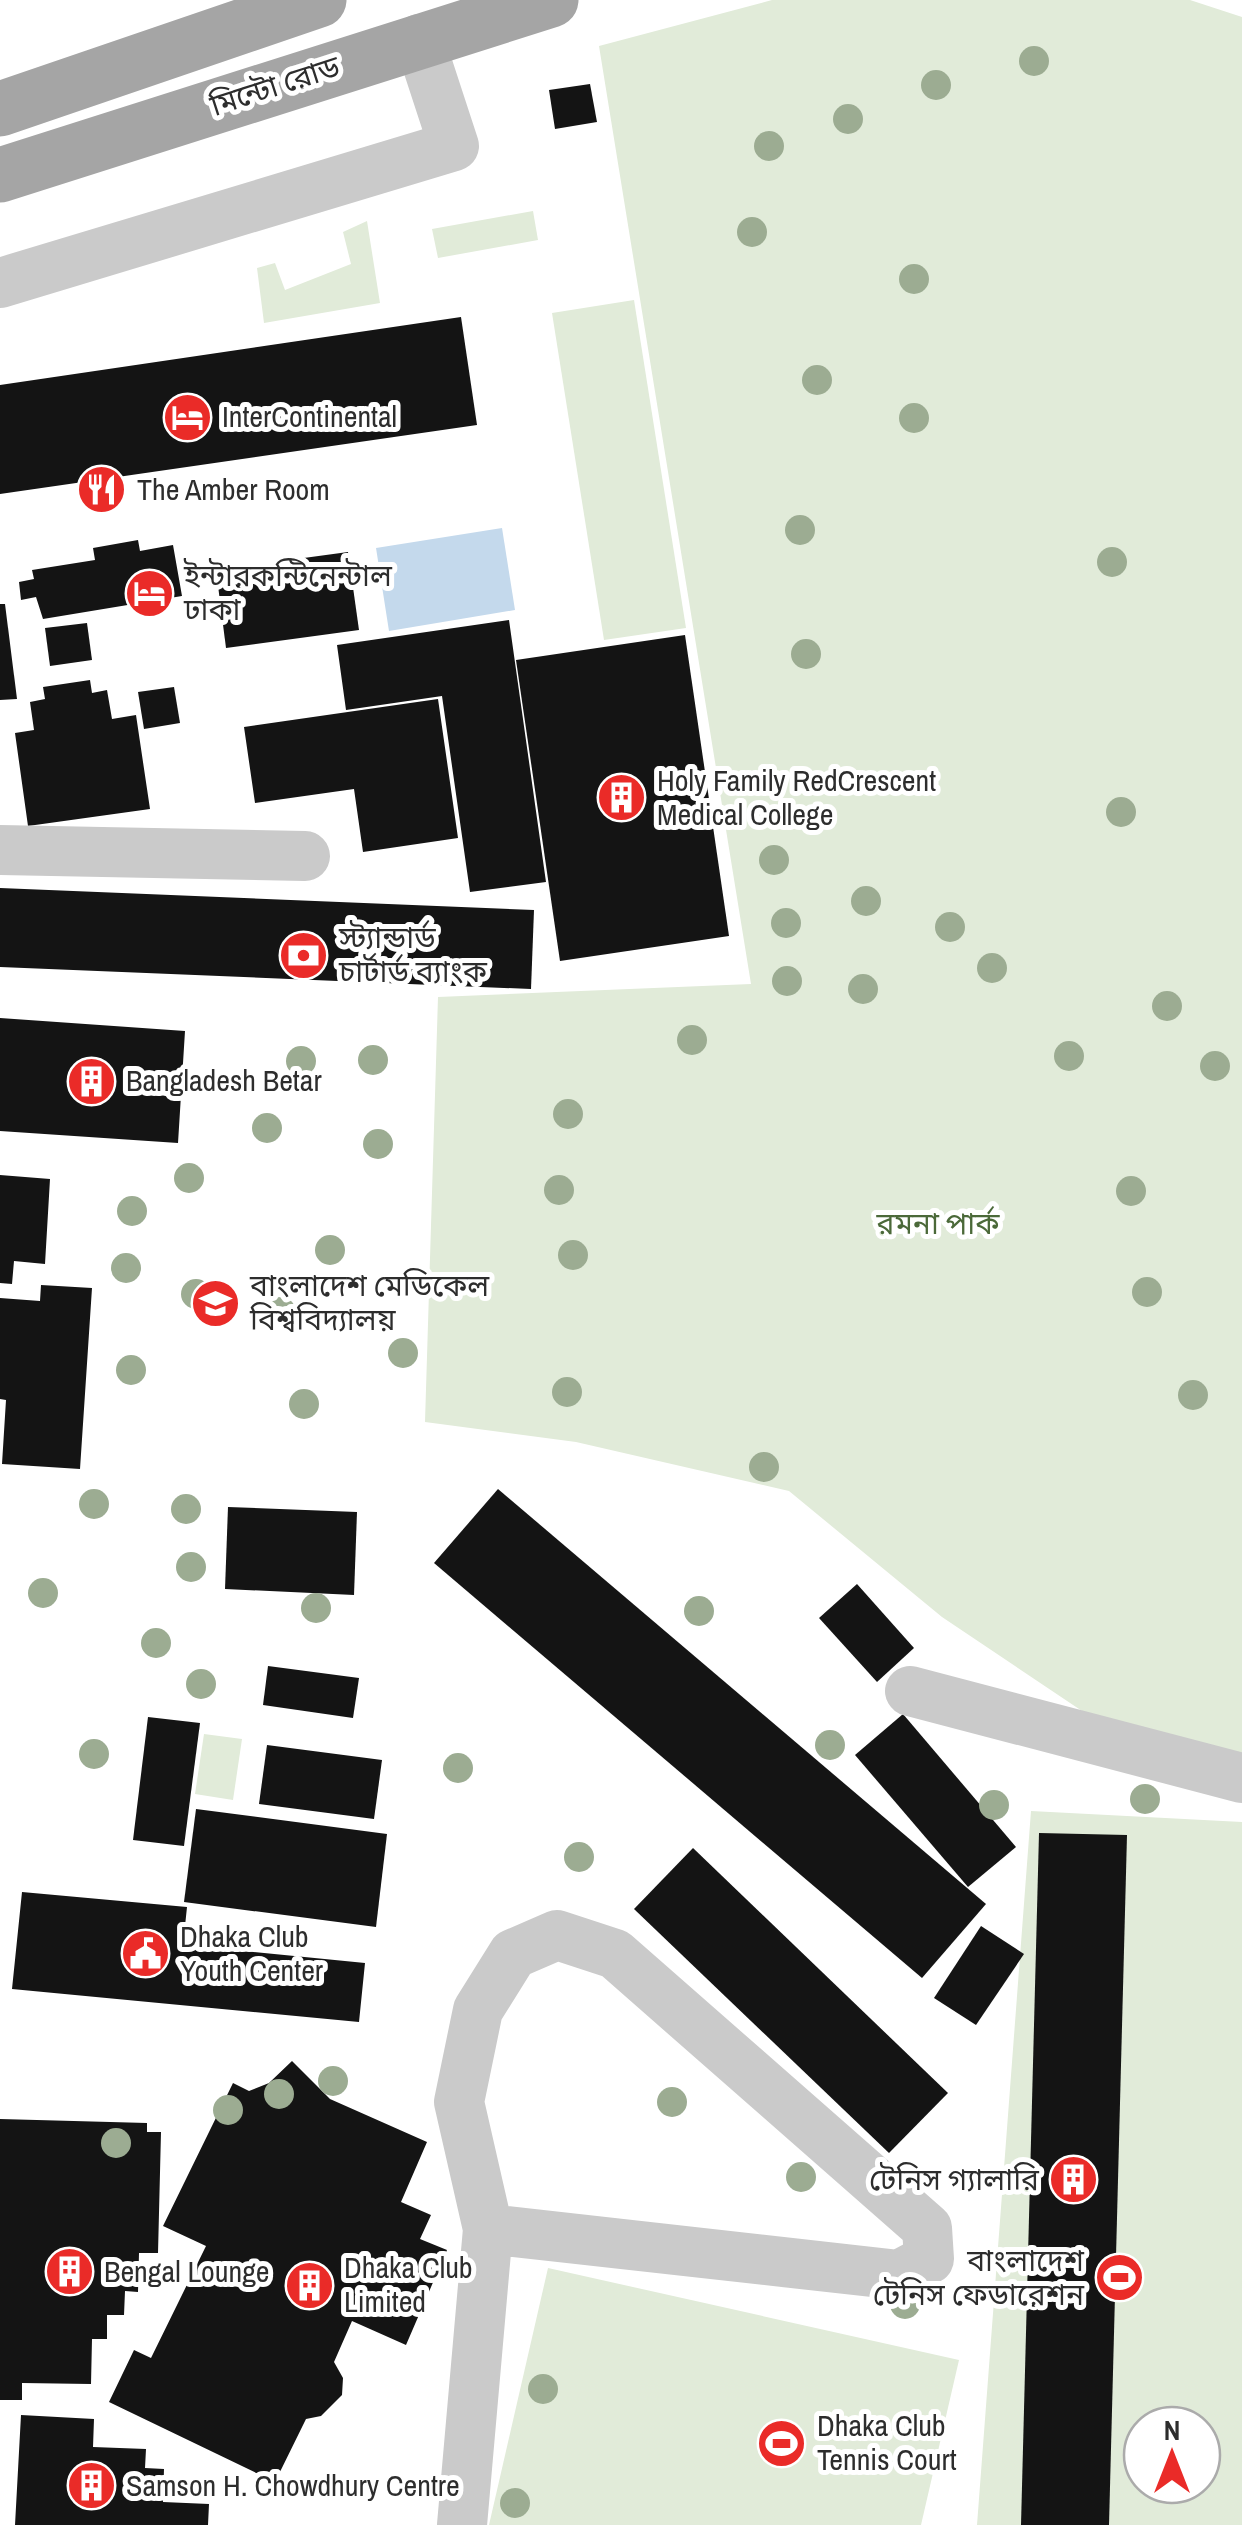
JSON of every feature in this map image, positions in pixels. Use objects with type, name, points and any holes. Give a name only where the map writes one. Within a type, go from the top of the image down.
[{"type":"main road","points":[[0,109],[320,0]]},
{"type":"main road","name":"মিন্টো রোড","points":[[0,175],[551,0]]},
{"type":"lane","points":[[0,283],[454,146],[419,40]]},
{"type":"lane","points":[[0,850],[305,856]]},
{"type":"lane","points":[[910,1691],[1242,1778]]},
{"type":"lane","points":[[462,2525],[488,2229],[459,2102],[478,2010],[513,1954],[557,1935],[615,1954],[927,2228],[929,2259],[899,2275],[488,2229]]},
{"type":"green space","name":"রমনা পার্ক","points":[[772,0],[1190,0],[1242,17],[1242,1758],[1085,1713],[942,1617],[789,1491],[576,1442],[425,1422],[438,997],[751,984],[599,46]]},
{"type":"green space","points":[[533,211],[538,240],[438,258],[432,229]]},
{"type":"green space","points":[[367,221],[380,303],[264,323],[257,268],[275,263],[285,290],[351,264],[343,232]]},
{"type":"green space","points":[[634,300],[686,628],[604,640],[552,313]]},
{"type":"green space","points":[[204,1734],[242,1739],[233,1800],[195,1794]]},
{"type":"green space","name":"বাংলাদেশ টেনিস ফেডারেশন","points":[[1031,1811],[1242,1822],[1242,2525],[977,2525]]},
{"type":"green space","name":"Dhaka Club Tennis Court","points":[[548,2268],[959,2360],[921,2525],[489,2525]]},
{"type":"water","points":[[502,528],[515,610],[389,631],[376,548]]},
{"type":"building","points":[[590,84],[597,122],[555,129],[549,90]]},
{"type":"building","points":[[461,317],[477,425],[0,494],[0,385]]},
{"type":"building","points":[[138,540],[140,551],[173,545],[182,596],[43,619],[36,597],[21,600],[19,582],[34,579],[32,570],[95,560],[93,548]]},
{"type":"building","points":[[348,552],[359,630],[226,648],[216,570]]},
{"type":"building","points":[[0,604],[5,604],[17,699],[0,700]]},
{"type":"building","points":[[509,620],[546,882],[470,892],[442,696],[346,710],[337,645]]},
{"type":"building","points":[[87,623],[92,660],[50,666],[45,628]]},
{"type":"building","name":"Holy Family RedCrescent Medical College","points":[[685,635],[729,936],[560,961],[516,660]]},
{"type":"building","points":[[90,680],[92,693],[107,690],[112,719],[136,715],[150,809],[28,826],[15,733],[34,730],[30,702],[45,699],[43,687]]},
{"type":"building","points":[[174,687],[180,723],[144,729],[138,692]]},
{"type":"building","points":[[438,699],[458,838],[363,852],[354,789],[255,803],[244,727]]},
{"type":"building","points":[[0,888],[534,910],[531,989],[0,967]]},
{"type":"building","name":"Bangladesh Betar","points":[[0,1018],[185,1031],[178,1143],[0,1131]]},
{"type":"building","points":[[0,1175],[50,1179],[45,1264],[14,1261],[12,1284],[0,1283]]},
{"type":"building","points":[[41,1285],[92,1288],[80,1469],[2,1464],[6,1400],[0,1399],[0,1298],[40,1301]]},
{"type":"building","points":[[498,1489],[986,1904],[922,1978],[434,1563]]},
{"type":"building","points":[[228,1507],[357,1512],[354,1595],[225,1589]]},
{"type":"building","points":[[857,1584],[914,1648],[877,1682],[819,1618]]},
{"type":"building","points":[[268,1666],[359,1678],[353,1718],[263,1705]]},
{"type":"building","points":[[903,1714],[1016,1847],[968,1887],[855,1755]]},
{"type":"building","points":[[148,1717],[200,1723],[184,1846],[133,1840]]},
{"type":"building","points":[[267,1745],[382,1760],[374,1819],[259,1804]]},
{"type":"building","points":[[196,1809],[387,1834],[376,1927],[184,1902]]},
{"type":"building","name":"টেনিস গ্যালারি","points":[[1039,1833],[1127,1835],[1109,2525],[1021,2525]]},
{"type":"building","points":[[693,1848],[948,2093],[889,2153],[634,1909]]},
{"type":"building","name":"Dhaka Club Youth Center","points":[[22,1892],[187,1907],[183,1945],[365,1963],[359,2022],[12,1989]]},
{"type":"building","points":[[981,1926],[1024,1954],[976,2025],[934,1998]]},
{"type":"building","name":"Dhaka Club Limited","points":[[292,2061],[330,2099],[427,2142],[401,2202],[431,2215],[420,2239],[447,2250],[406,2345],[352,2321],[334,2362],[343,2378],[342,2395],[321,2416],[306,2419],[275,2482],[109,2402],[134,2350],[151,2358],[206,2246],[163,2226],[233,2083],[249,2091],[269,2083]]},
{"type":"building","name":"Bengal Lounge","points":[[0,2119],[147,2123],[147,2132],[161,2132],[158,2253],[139,2253],[138,2292],[125,2291],[124,2315],[107,2315],[107,2339],[92,2339],[91,2384],[22,2383],[22,2400],[0,2400]]},
{"type":"building","name":"Samson H. Chowdhury Centre","points":[[21,2415],[94,2419],[93,2447],[146,2449],[145,2468],[164,2469],[163,2502],[209,2504],[208,2525],[15,2525]]},
{"type":"place","name":"InterContinental","points":[[187,417]]},
{"type":"place","name":"The Amber Room","points":[[102,490]]},
{"type":"place","name":"ইন্টারকন্টিনেন্টাল ঢাকা","points":[[149,593]]},
{"type":"place","name":"Holy Family RedCrescent Medical College","points":[[622,798]]},
{"type":"place","name":"স্ট্যান্ডার্ড চার্টার্ড ব্যাংক","points":[[304,955]]},
{"type":"place","name":"Bangladesh Betar","points":[[91,1081]]},
{"type":"place","name":"বাংলাদেশ মেডিকেল বিশ্ববিদ্যালয়","points":[[215,1303]]},
{"type":"place","name":"Dhaka Club Youth Center","points":[[145,1954]]},
{"type":"place","name":"টেনিস গ্যালারি","points":[[1074,2180]]},
{"type":"place","name":"Bengal Lounge","points":[[69,2272]]},
{"type":"place","name":"বাংলাদেশ টেনিস ফেডারেশন","points":[[1119,2278]]},
{"type":"place","name":"Dhaka Club Limited","points":[[309,2285]]},
{"type":"place","name":"Dhaka Club Tennis Court","points":[[782,2443]]},
{"type":"place","name":"Samson H. Chowdhury Centre","points":[[91,2486]]}]
